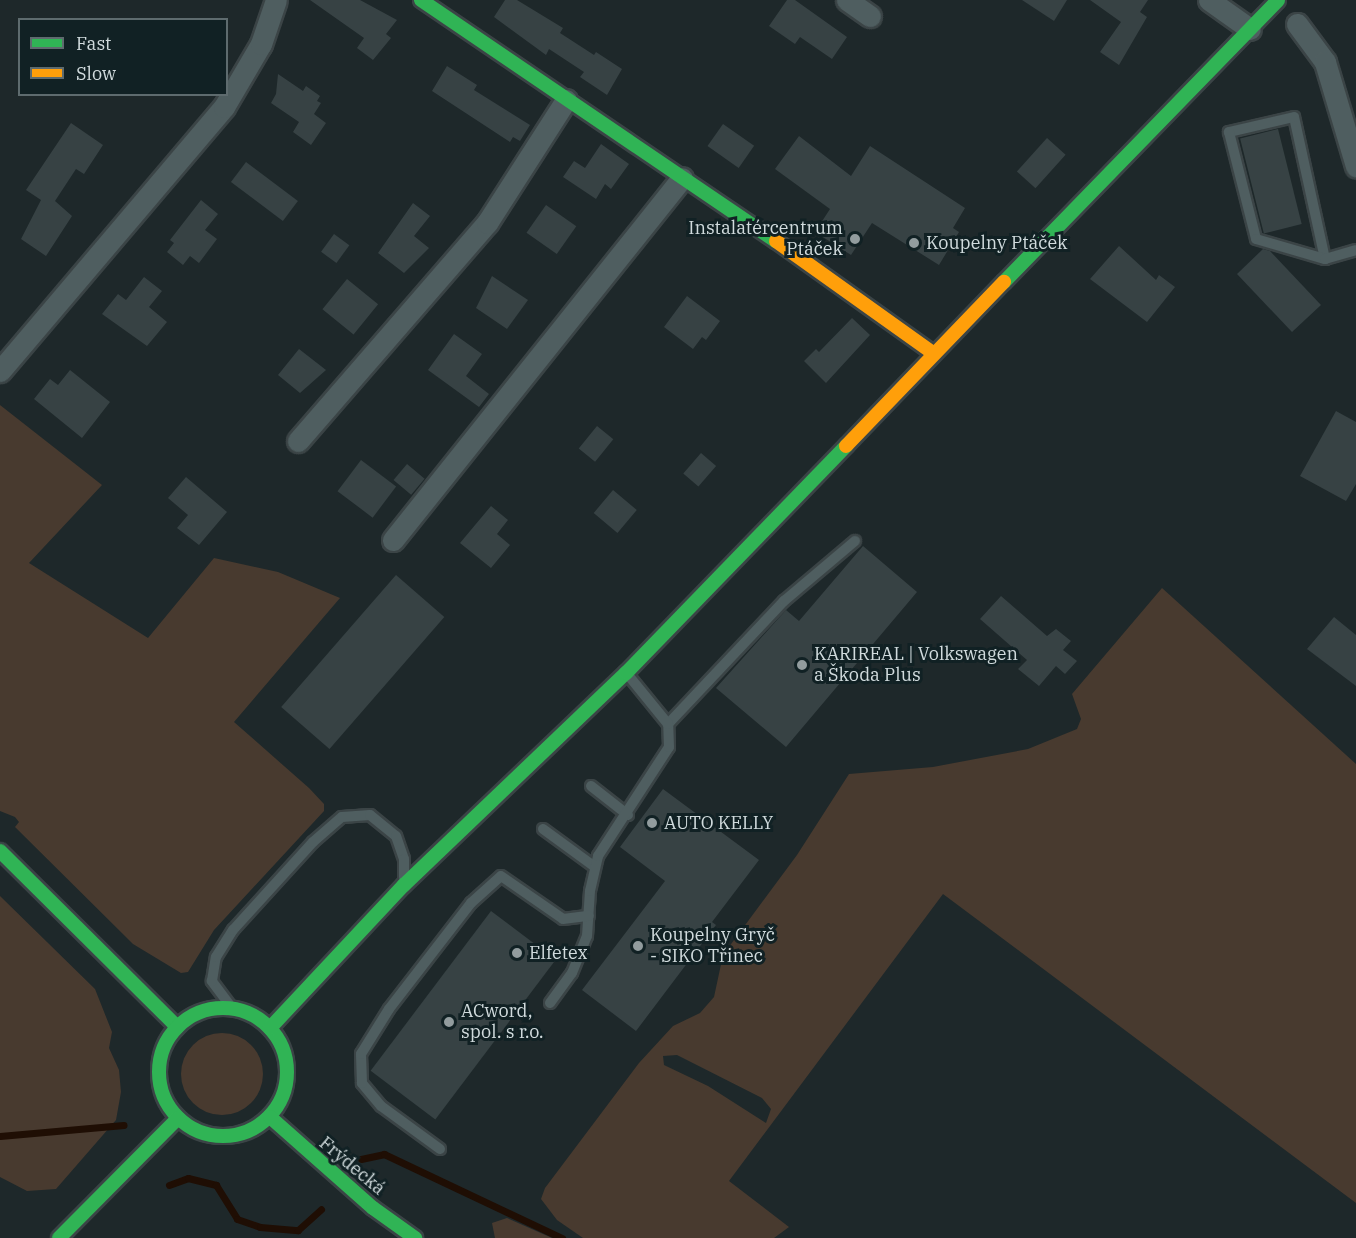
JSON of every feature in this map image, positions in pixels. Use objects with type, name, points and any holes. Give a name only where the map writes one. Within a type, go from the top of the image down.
[{"type":"main road","points":[[421,0],[933,353]]},
{"type":"main road","points":[[270,1028],[404,885],[626,673],[933,353],[1278,0]]},
{"type":"main road","points":[[0,851],[177,1027]]},
{"type":"main road","points":[[212,1008],[232,1008],[253,1015],[270,1028],[281,1044],[287,1082],[270,1117],[234,1136],[214,1136],[195,1130],[178,1118],[166,1102],[159,1083],[159,1063],[165,1043],[177,1027],[193,1015],[212,1008]]},
{"type":"main road","name":"Frýdecká","points":[[270,1117],[373,1208],[415,1238]]},
{"type":"main road","points":[[59,1238],[178,1118]]},
{"type":"street","points":[[0,371],[224,107],[261,44],[276,0]]},
{"type":"street","points":[[847,0],[870,15]]},
{"type":"street","points":[[1209,0],[1250,29]]},
{"type":"street","points":[[1297,24],[1325,62],[1356,166]]},
{"type":"street","points":[[298,441],[487,223],[566,100]]},
{"type":"street","points":[[393,540],[682,178]]},
{"type":"lane","points":[[1325,259],[1294,117],[1229,132],[1256,239],[1325,259],[1356,250]]},
{"type":"lane","points":[[668,724],[784,601],[855,541]]},
{"type":"lane","points":[[550,1003],[572,973],[587,936],[598,855],[628,815],[669,747],[668,724],[626,673]]},
{"type":"lane","points":[[591,786],[628,815]]},
{"type":"lane","points":[[232,1008],[212,981],[216,957],[257,904],[312,842],[342,817],[370,815],[396,836],[404,860],[404,885]]},
{"type":"lane","points":[[543,829],[595,867]]},
{"type":"lane","points":[[440,1149],[381,1106],[362,1083],[361,1054],[389,1009],[471,903],[501,876],[563,919],[589,916]]},
{"type":"shaded area","points":[[0,405],[102,485],[29,563],[148,638],[214,558],[278,572],[340,598],[234,722],[309,788],[324,804],[324,811],[214,930],[188,972],[181,973],[133,944],[15,827],[19,822],[15,817],[0,811]]},
{"type":"shaded area","points":[[1162,588],[1356,764],[1356,1203],[943,894],[729,1181],[789,1227],[774,1238],[583,1238],[557,1220],[541,1199],[545,1188],[639,1063],[673,1026],[700,1013],[714,997],[723,955],[797,855],[849,774],[933,767],[1028,749],[1077,729],[1081,719],[1072,694]],"holes":[[[677,1055],[762,1098],[771,1109],[766,1123],[708,1086],[664,1065],[663,1056]]]},
{"type":"shaded area","points":[[0,896],[95,989],[112,1032],[109,1048],[119,1070],[121,1092],[116,1120],[56,1189],[27,1191],[0,1177]]},
{"type":"shaded area","points":[[222,1033],[238,1036],[251,1045],[260,1058],[263,1074],[260,1090],[251,1103],[238,1112],[222,1115],[206,1112],[193,1103],[184,1090],[181,1074],[184,1058],[193,1045],[206,1036]]},
{"type":"shaded area","points":[[507,1218],[552,1238],[495,1238],[492,1223]]},
{"type":"building","points":[[310,0],[360,0],[397,20],[386,34],[391,38],[373,60],[357,48],[364,38]]},
{"type":"building","points":[[505,0],[517,0],[563,28],[560,33],[594,55],[596,52],[622,69],[607,95],[580,77],[584,72],[549,49],[546,55],[494,17]]},
{"type":"building","points":[[787,0],[795,0],[847,37],[832,59],[800,37],[795,44],[769,26]]},
{"type":"building","points":[[1022,0],[1067,0],[1054,21]]},
{"type":"building","points":[[1090,0],[1148,0],[1140,12],[1147,17],[1119,65],[1100,52],[1121,22]]},
{"type":"building","points":[[447,66],[477,85],[474,90],[530,125],[520,141],[513,137],[510,142],[432,91]]},
{"type":"building","points":[[278,74],[303,91],[306,86],[320,96],[317,101],[321,103],[314,114],[326,123],[311,145],[293,132],[299,122],[271,103],[276,94]]},
{"type":"building","points":[[71,123],[103,145],[84,174],[76,169],[55,201],[72,216],[46,256],[21,239],[41,200],[26,190]]},
{"type":"building","points":[[723,124],[754,146],[739,168],[708,146]]},
{"type":"building","points":[[1278,129],[1302,224],[1264,234],[1240,138]]},
{"type":"building","points":[[799,136],[851,176],[870,146],[965,208],[953,228],[959,232],[939,265],[872,223],[851,255],[815,232],[830,209],[775,169]]},
{"type":"building","points":[[1047,138],[1066,155],[1035,188],[1017,171]]},
{"type":"building","points":[[601,144],[629,164],[611,189],[605,184],[596,199],[563,177],[574,161],[585,168]]},
{"type":"building","points":[[246,162],[298,201],[283,221],[231,182]]},
{"type":"building","points":[[201,200],[218,214],[205,230],[217,239],[199,263],[190,256],[183,265],[167,252],[174,243],[170,240]]},
{"type":"building","points":[[413,203],[430,216],[414,236],[429,248],[404,273],[378,253]]},
{"type":"building","points":[[546,205],[576,226],[557,254],[526,233]]},
{"type":"building","points":[[334,234],[349,245],[336,263],[321,252]]},
{"type":"building","points":[[1119,246],[1156,280],[1159,275],[1175,287],[1147,322],[1090,279]]},
{"type":"building","points":[[1263,249],[1270,251],[1321,305],[1292,332],[1237,274]]},
{"type":"building","points":[[492,276],[528,300],[507,329],[476,308]]},
{"type":"building","points":[[144,277],[162,291],[149,307],[167,322],[147,346],[102,314],[118,294],[126,300]]},
{"type":"building","points":[[347,279],[378,304],[354,334],[322,309]]},
{"type":"building","points":[[687,296],[720,321],[706,340],[702,337],[693,349],[664,327]]},
{"type":"building","points":[[852,318],[870,335],[826,383],[804,361],[816,349],[819,352]]},
{"type":"building","points":[[454,334],[482,354],[466,376],[489,394],[479,407],[428,370]]},
{"type":"building","points":[[299,349],[326,370],[300,393],[278,375]]},
{"type":"building","points":[[70,370],[110,402],[82,438],[34,399],[50,379],[58,385]]},
{"type":"building","points":[[1336,411],[1356,422],[1356,484],[1346,501],[1300,476]]},
{"type":"building","points":[[597,426],[613,439],[595,462],[579,449]]},
{"type":"building","points":[[701,453],[716,466],[698,486],[683,473]]},
{"type":"building","points":[[361,460],[396,486],[373,518],[338,491]]},
{"type":"building","points":[[407,464],[425,479],[411,495],[394,480]]},
{"type":"building","points":[[186,477],[227,512],[199,545],[177,528],[188,515],[168,498]]},
{"type":"building","points":[[613,490],[637,510],[617,533],[594,513]]},
{"type":"building","points":[[491,506],[508,520],[497,534],[510,545],[491,568],[460,543]]},
{"type":"building","points":[[863,546],[917,592],[786,747],[716,688],[786,610],[799,621]]},
{"type":"building","points":[[396,575],[444,617],[329,749],[281,707]]},
{"type":"building","points":[[1001,596],[1047,636],[1056,629],[1071,641],[1063,650],[1077,661],[1065,674],[1056,666],[1039,686],[1018,669],[1027,660],[980,619]]},
{"type":"building","points":[[1334,617],[1356,635],[1356,686],[1307,649]]},
{"type":"building","points":[[663,789],[759,860],[712,922],[716,925],[636,1031],[582,990],[665,881],[620,847]]},
{"type":"building","points":[[491,911],[556,960],[435,1119],[371,1071]]},
{"type":"waterway","points":[[0,1136],[124,1125]]},
{"type":"waterway","points":[[361,1159],[384,1154],[562,1238]]},
{"type":"waterway","points":[[169,1185],[188,1178],[216,1185],[237,1219],[260,1227],[298,1230],[321,1209]]},
{"type":"traffic: fast","points":[[421,0],[776,241]]},
{"type":"traffic: fast","points":[[1004,282],[1278,0]]},
{"type":"traffic: fast","points":[[270,1028],[404,885],[626,673],[846,446]]},
{"type":"traffic: fast","points":[[0,851],[177,1027]]},
{"type":"traffic: fast","points":[[223,1008],[248,1013],[268,1027],[282,1047],[287,1072],[282,1097],[268,1117],[248,1131],[223,1136],[198,1131],[178,1117],[164,1097],[159,1072],[164,1047],[178,1027],[198,1013],[223,1008]]},
{"type":"traffic: fast","points":[[270,1117],[373,1208],[415,1238]]},
{"type":"traffic: fast","points":[[59,1238],[178,1118]]},
{"type":"traffic: slow","points":[[776,241],[933,353]]},
{"type":"traffic: slow","points":[[846,446],[1004,282]]},
{"type":"place","name":"Instalatércentrum Ptáček","points":[[855,239]]},
{"type":"place","name":"Koupelny Ptáček","points":[[914,243]]},
{"type":"place","name":"KARIREAL | Volkswagen a Škoda Plus","points":[[802,665]]},
{"type":"place","name":"AUTO KELLY","points":[[652,823]]},
{"type":"place","name":"Koupelny Gryč - SIKO Třinec","points":[[638,946]]},
{"type":"place","name":"Elfetex","points":[[517,953]]},
{"type":"place","name":"ACword, spol. s r.o.","points":[[449,1022]]}]
